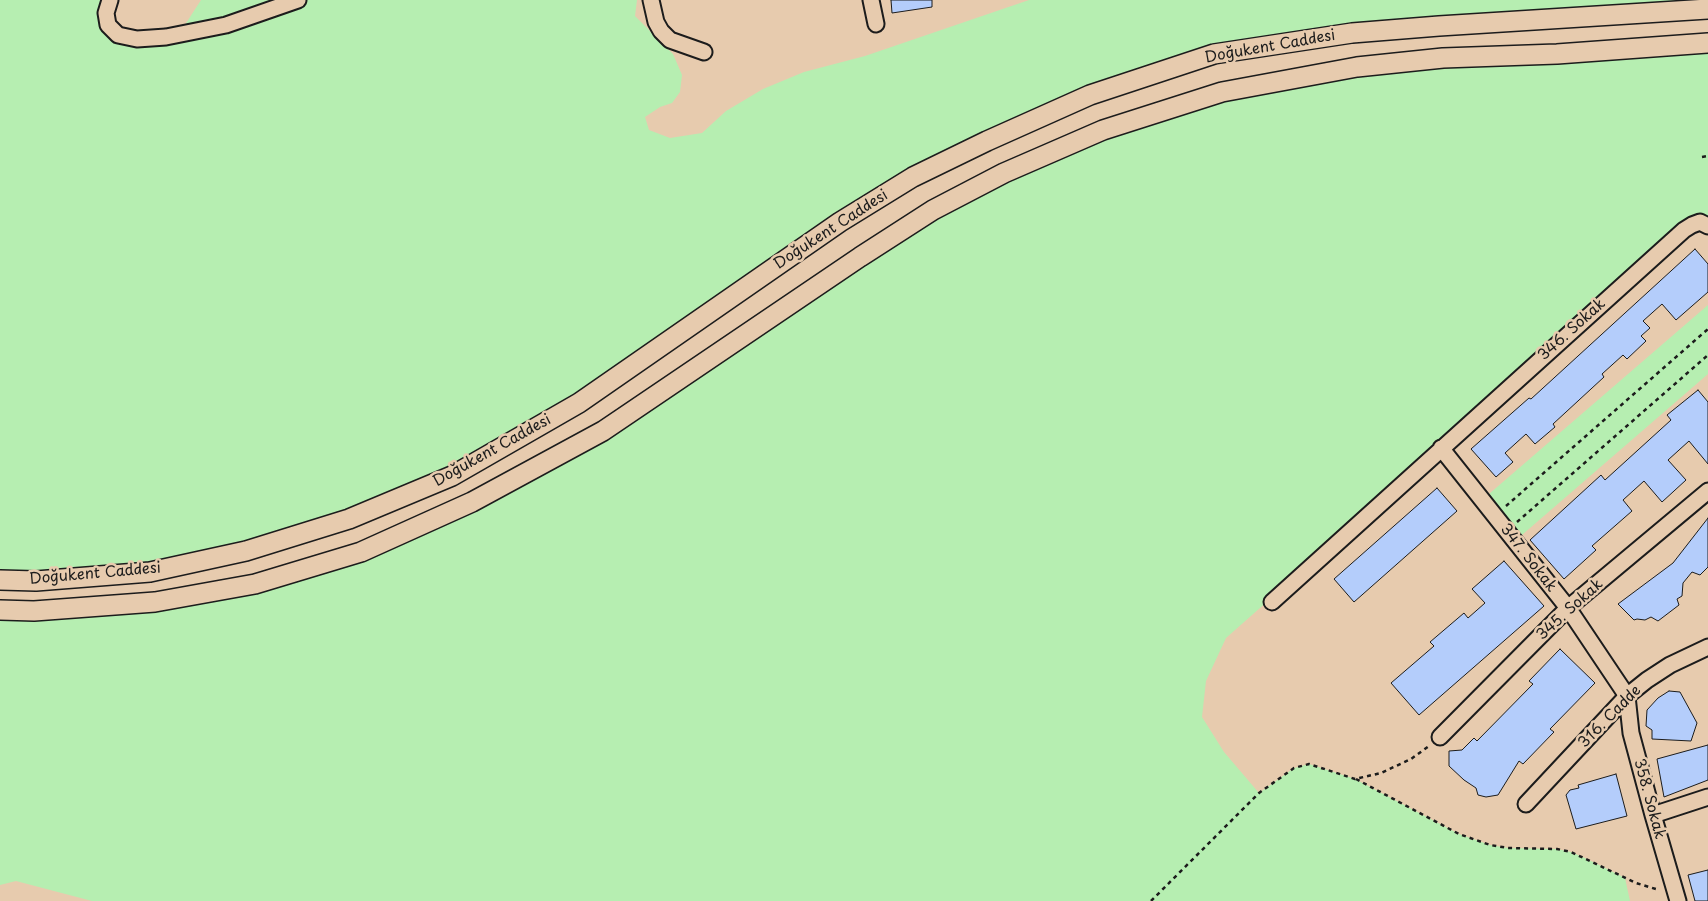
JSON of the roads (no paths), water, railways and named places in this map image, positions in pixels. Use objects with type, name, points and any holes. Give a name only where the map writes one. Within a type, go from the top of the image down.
[{"type":"main road","name":"Doğukent Caddesi","points":[[0,580],[36,581],[150,572],[246,551],[349,520],[452,476],[578,403],[840,222],[913,177],[987,141],[1099,92],[1214,54],[1352,33],[1708,9]]},
{"type":"main road","name":"Doğukent Caddesi","points":[[0,610],[34,611],[155,602],[255,584],[361,552],[472,502],[603,431],[860,257],[933,210],[1004,173],[1104,130],[1222,92],[1357,68],[1443,58],[1557,54],[1708,43]]},
{"type":"street","points":[[110,0],[106,13],[108,25],[118,34],[137,39],[166,37],[226,24],[298,0]]},
{"type":"street","points":[[652,0],[656,22],[661,31],[670,40],[704,52]]},
{"type":"street","points":[[872,0],[876,24]]},
{"type":"street","name":"346. Sokak","points":[[1441,448],[1684,230],[1700,222],[1708,226]]},
{"type":"street","points":[[1272,602],[1441,448]]},
{"type":"street","name":"347. Sokak","points":[[1441,448],[1568,608],[1627,696]]},
{"type":"street","name":"345. Sokak","points":[[1440,737],[1568,608],[1708,492]]},
{"type":"street","name":"316. Cadde","points":[[1526,804],[1627,696],[1670,665],[1708,647]]},
{"type":"street","name":"358. Sokak","points":[[1627,696],[1632,733],[1653,816],[1677,896]]},
{"type":"street","points":[[1653,816],[1708,798]]}]
